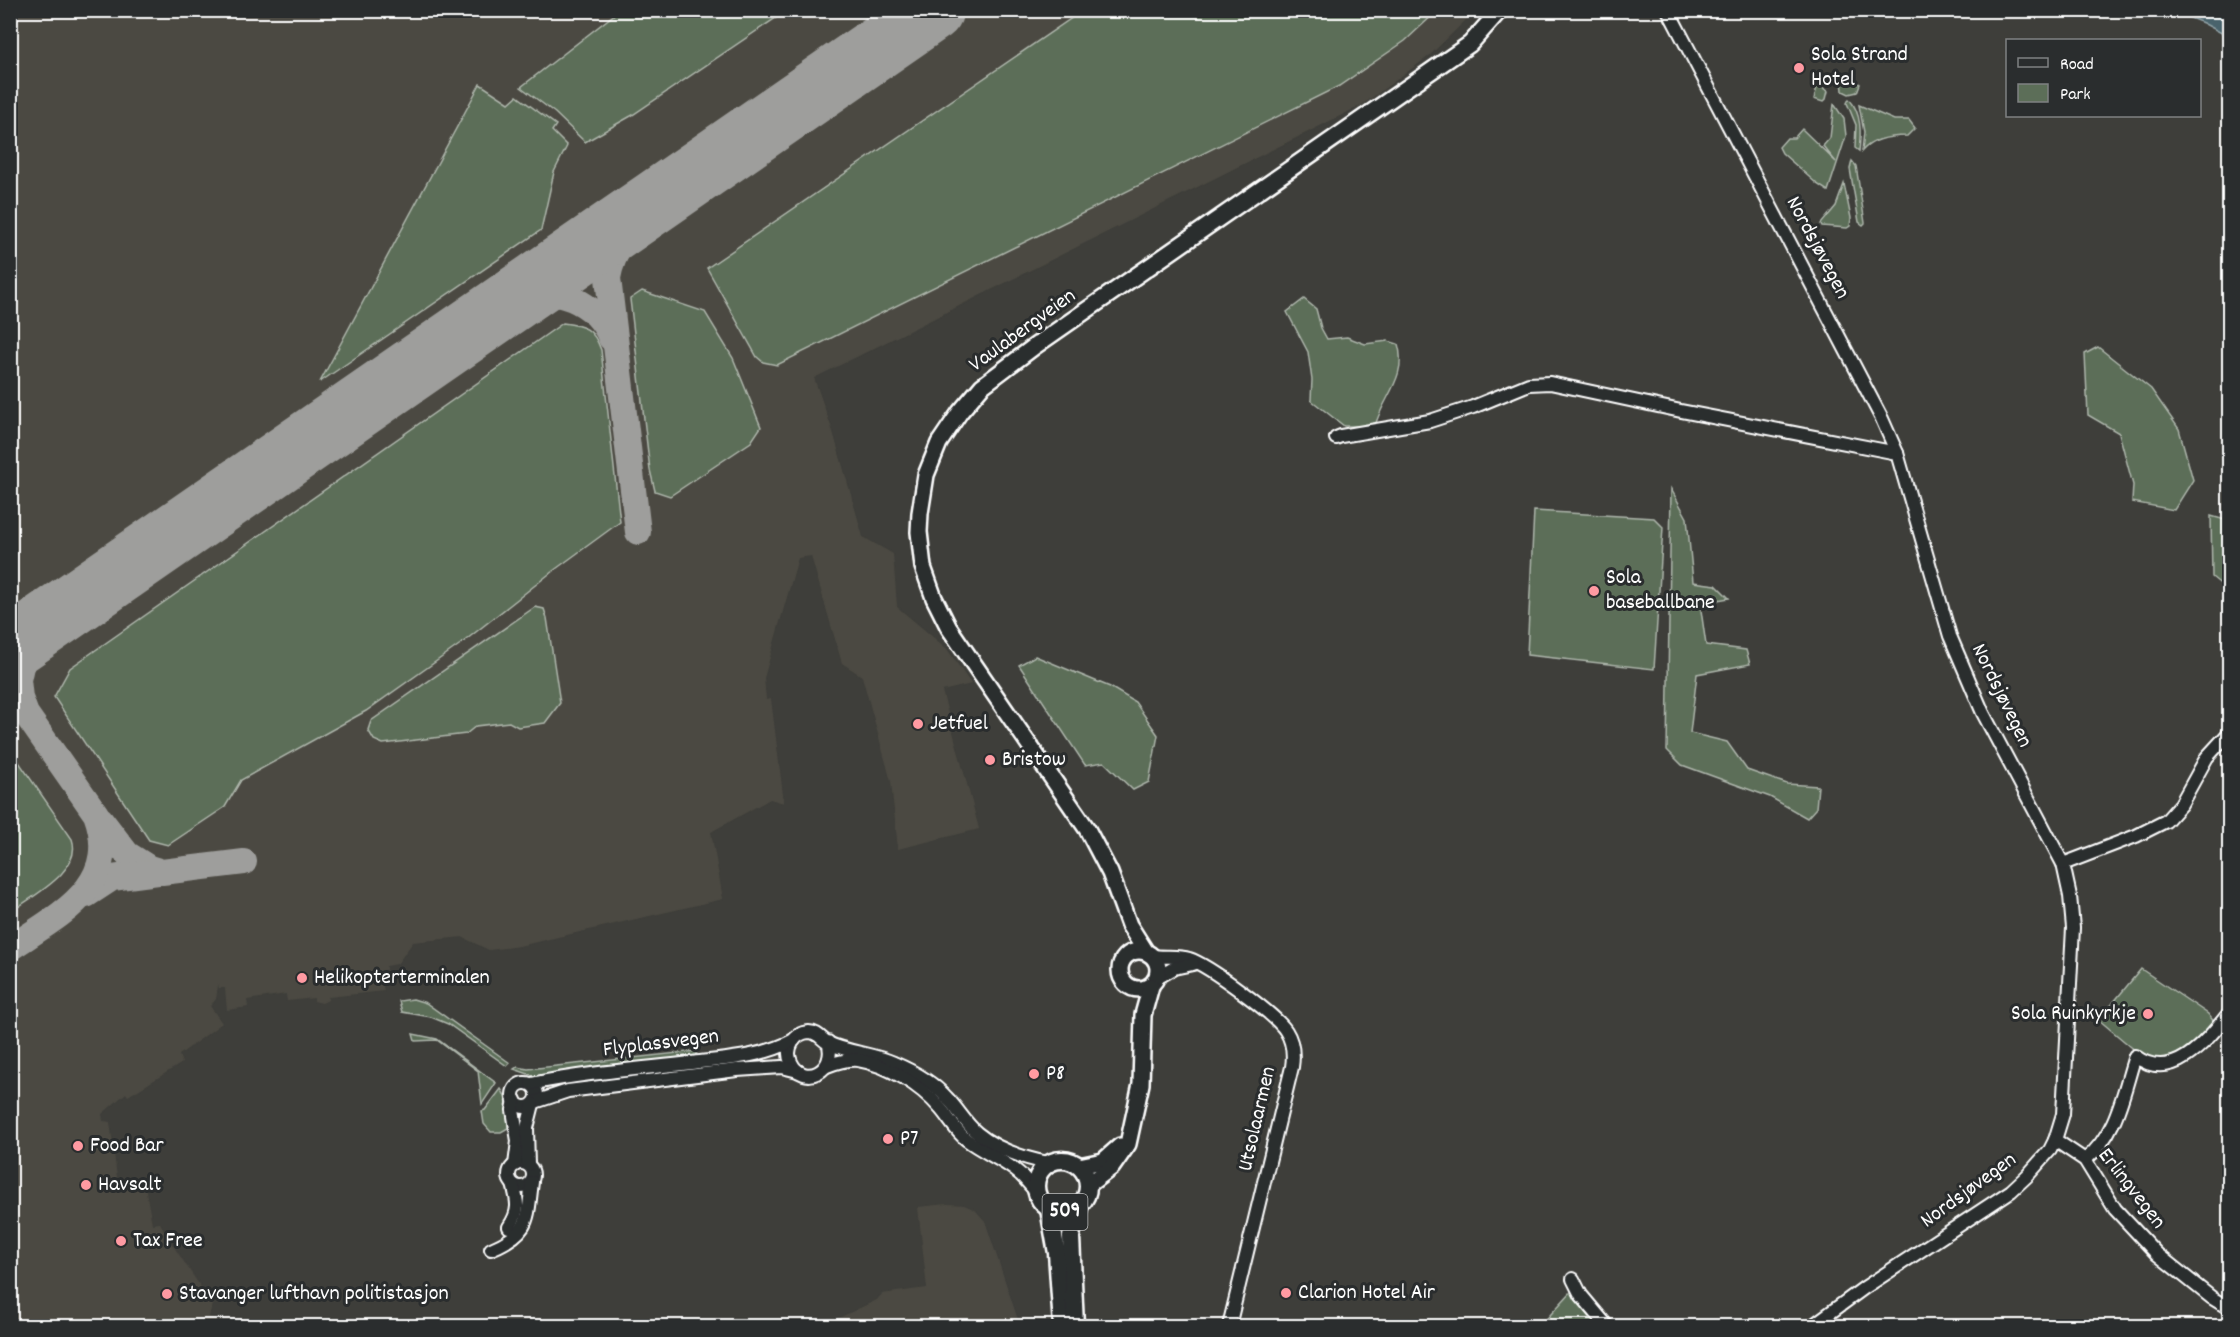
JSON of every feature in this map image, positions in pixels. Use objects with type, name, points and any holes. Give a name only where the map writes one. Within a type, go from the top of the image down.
[{"type":"highway","name":"509","points":[[1075,1326],[1071,1238],[1073,1225],[1086,1196],[1088,1185],[1085,1174],[1079,1166],[1069,1160],[1048,1163],[1040,1171],[1035,1181],[1036,1192],[1041,1202],[1049,1209],[1060,1212],[1071,1211],[1080,1205]]},
{"type":"highway","name":"509","points":[[1049,1209],[1056,1253],[1062,1326]]},
{"type":"main road","name":"Vaulabergveien","points":[[1444,62],[1488,10]]},
{"type":"main road","name":"Vaulabergveien","points":[[1149,954],[1129,925],[1110,873],[1087,829],[1056,781],[960,646],[934,598],[923,567],[919,531],[922,494],[932,459],[939,443],[960,412],[982,386],[1470,44],[1500,10]]},
{"type":"main road","points":[[1129,925],[1120,975],[1143,1015]]},
{"type":"main road","points":[[1088,1185],[1112,1167],[1128,1144],[1142,1084],[1143,1015],[1154,982],[1157,964],[1149,954],[1133,952],[1122,960]]},
{"type":"main road","points":[[1128,987],[1137,990],[1154,982]]},
{"type":"main road","points":[[1079,1166],[1103,1161],[1113,1154],[1131,1132]]},
{"type":"street","name":"Nordsjøvegen","points":[[1668,10],[1882,419],[1897,453],[1939,602],[1966,676],[2063,864],[2070,896],[2073,928],[2065,1086],[2063,1114],[2055,1140],[2043,1160],[2011,1191],[1864,1288],[1812,1326]]},
{"type":"street","points":[[1336,438],[1430,421],[1473,407],[1529,384],[1550,383],[1897,453]]},
{"type":"street","points":[[2063,864],[2136,836],[2166,820],[2181,804],[2207,757],[2229,732]]},
{"type":"street","name":"Utsolaarmen","points":[[1149,954],[1189,959],[1214,972],[1281,1025],[1290,1038],[1293,1056],[1284,1101],[1230,1326]]},
{"type":"street","points":[[1154,982],[1174,968],[1197,963]]},
{"type":"street","points":[[2085,1160],[2095,1152],[2114,1123],[2135,1056],[2146,1064],[2155,1066],[2187,1057],[2205,1041],[2229,1012]]},
{"type":"street","points":[[1036,1192],[1022,1175],[965,1139],[921,1089],[901,1077],[878,1066],[857,1060],[841,1061],[826,1066],[814,1074],[798,1071],[792,1065],[789,1047],[794,1040],[808,1032],[821,1036],[828,1042],[879,1056],[927,1080],[947,1097],[976,1132],[1023,1158],[1048,1163]]},
{"type":"street","name":"Flyplassvegen","points":[[531,1084],[736,1058],[782,1046],[794,1040]]},
{"type":"street","points":[[826,1066],[831,1050],[828,1042]]},
{"type":"street","name":"Flyplassvegen","points":[[534,1103],[568,1091],[737,1070],[782,1067],[798,1071]]},
{"type":"street","points":[[492,1249],[510,1240],[524,1226],[528,1218],[533,1173],[528,1164],[525,1141],[537,1092],[531,1084],[518,1085],[514,1094],[513,1110],[518,1141],[514,1165],[509,1175],[518,1202],[518,1211],[509,1227]]},
{"type":"street","points":[[515,1100],[526,1107],[534,1103]]},
{"type":"street","name":"Erlingvegen","points":[[2055,1140],[2085,1160],[2115,1209],[2157,1254],[2229,1309]]},
{"type":"street","points":[[514,1165],[528,1164]]},
{"type":"street","points":[[513,1184],[523,1187],[532,1182]]},
{"type":"street","points":[[1573,1279],[1581,1295],[1606,1326]]},
{"type":"shaded area","points":[[10,11],[1475,11],[1429,56],[1362,105],[814,378],[833,432],[863,537],[893,554],[897,607],[947,649],[971,684],[942,691],[979,829],[898,849],[891,781],[862,676],[842,663],[811,556],[798,558],[764,678],[766,700],[771,699],[784,803],[770,799],[711,832],[723,899],[519,946],[489,950],[462,937],[413,942],[397,964],[386,966],[386,970],[379,971],[384,991],[328,997],[328,1000],[322,1003],[314,1001],[314,998],[287,1001],[286,994],[247,1000],[248,1007],[227,1010],[225,988],[219,988],[218,985],[216,999],[210,1006],[222,1023],[179,1055],[182,1063],[128,1096],[126,1093],[102,1114],[103,1121],[110,1122],[118,1185],[130,1183],[145,1186],[152,1224],[160,1223],[212,1304],[209,1317],[228,1326],[11,1326]]},
{"type":"shaded area","points":[[964,1205],[975,1210],[985,1221],[1020,1326],[822,1326],[877,1300],[882,1294],[927,1288],[918,1207]]},
{"type":"shaded area","points":[[232,1318],[250,1326],[228,1326]]},
{"type":"green space","points":[[620,10],[786,11],[631,116],[585,142],[555,113],[521,87]]},
{"type":"green space","points":[[1082,11],[1437,11],[1405,41],[1339,86],[777,365],[763,362],[757,357],[707,268]]},
{"type":"green space","points":[[1845,77],[1860,84],[1857,92],[1849,94],[1843,91],[1842,79]]},
{"type":"green space","points":[[480,84],[509,103],[517,96],[556,125],[552,131],[567,146],[554,172],[541,230],[320,382]]},
{"type":"green space","points":[[1820,86],[1828,91],[1823,102],[1814,99],[1817,87]]},
{"type":"green space","points":[[1849,99],[1858,117],[1859,151],[1855,148],[1856,125],[1847,103]]},
{"type":"green space","points":[[1834,104],[1844,119],[1846,136],[1828,191],[1782,153],[1779,147],[1787,138],[1794,138],[1802,129],[1836,162],[1823,146],[1830,138]]},
{"type":"green space","points":[[1859,105],[1894,120],[1909,120],[1915,128],[1907,136],[1889,137],[1871,143],[1862,151],[1864,132]]},
{"type":"green space","points":[[1852,161],[1856,166],[1865,223],[1863,225],[1859,222],[1850,169]]},
{"type":"green space","points":[[1844,184],[1851,218],[1850,226],[1847,228],[1822,226],[1821,224],[1836,206]]},
{"type":"green space","points":[[642,291],[705,312],[733,358],[761,427],[751,442],[670,496],[655,491],[650,470],[630,299]]},
{"type":"green space","points":[[1304,299],[1316,309],[1321,328],[1327,339],[1347,337],[1365,344],[1388,341],[1398,344],[1400,367],[1375,426],[1344,426],[1311,400],[1312,380],[1308,352],[1287,312]]},
{"type":"green space","points":[[563,323],[587,329],[595,337],[601,350],[620,522],[553,571],[462,643],[366,711],[241,780],[225,807],[168,845],[149,840],[54,697],[70,668]]},
{"type":"green space","points":[[2098,347],[2151,389],[2179,429],[2193,480],[2174,510],[2132,502],[2133,485],[2119,433],[2088,415],[2085,354]]},
{"type":"green space","points":[[1671,489],[1687,518],[1693,582],[1716,585],[1729,598],[1700,603],[1706,645],[1746,650],[1750,664],[1697,674],[1690,733],[1727,742],[1747,770],[1787,784],[1818,786],[1816,808],[1807,818],[1770,797],[1682,765],[1667,750]]},
{"type":"green space","name":"Sola baseballbane","points":[[1534,511],[1654,518],[1663,527],[1654,669],[1527,655]]},
{"type":"green space","points":[[2211,516],[2229,521],[2229,591],[2212,577]]},
{"type":"green space","points":[[535,607],[544,609],[547,618],[560,703],[545,723],[518,727],[509,722],[476,726],[466,734],[383,744],[374,740],[368,730],[371,721]]},
{"type":"green space","points":[[1035,656],[1110,687],[1135,702],[1158,735],[1149,782],[1133,790],[1104,762],[1085,765],[1019,665]]},
{"type":"green space","points":[[10,749],[72,839],[73,851],[70,862],[54,882],[11,912]]},
{"type":"green space","points":[[2141,969],[2208,1014],[2215,1023],[2184,1054],[2150,1063],[2099,1020]]},
{"type":"green space","points":[[413,999],[426,1003],[510,1063],[507,1066],[448,1024],[431,1017],[402,1012],[399,1001]]},
{"type":"green space","points":[[413,1034],[437,1039],[496,1083],[482,1104],[478,1071],[437,1040],[415,1041]]},
{"type":"green space","points":[[697,1051],[695,1058],[537,1077],[514,1069],[517,1067],[528,1069]]},
{"type":"green space","points":[[501,1089],[507,1103],[508,1128],[501,1132],[491,1132],[484,1124],[482,1111]]},
{"type":"green space","points":[[1572,1291],[1599,1326],[1540,1326]]},
{"type":"water","points":[[2173,11],[2229,11],[2229,37],[2203,23]]},
{"type":"taxiway","points":[[638,532],[608,278],[615,255],[627,235],[659,201]]},
{"type":"taxiway","points":[[517,298],[545,293],[573,299],[596,314],[611,338]]},
{"type":"taxiway","points":[[10,948],[49,923],[82,895],[94,879],[101,860],[102,839],[96,814],[26,714],[20,698],[18,680],[23,657],[35,636],[52,620]]},
{"type":"taxiway","points":[[101,820],[127,854],[149,868],[162,872],[244,862]]},
{"type":"taxiway","points":[[86,895],[112,878],[158,872]]},
{"type":"runway","points":[[10,648],[932,10]]},
{"type":"place","name":"Sola Strand Hotel","points":[[1799,68]]},
{"type":"place","name":"Sola baseballbane","points":[[1594,591]]},
{"type":"place","name":"Jetfuel","points":[[918,724]]},
{"type":"place","name":"Bristow","points":[[990,760]]},
{"type":"place","name":"Helikopterterminalen","points":[[302,978]]},
{"type":"place","name":"Sola Ruinkyrkje","points":[[2148,1014]]},
{"type":"place","name":"P8","points":[[1034,1074]]},
{"type":"place","name":"P7","points":[[888,1139]]},
{"type":"place","name":"Food Bar","points":[[78,1146]]},
{"type":"place","name":"Havsalt","points":[[86,1185]]},
{"type":"place","name":"Tax Free","points":[[121,1241]]},
{"type":"place","name":"Clarion Hotel Air","points":[[1286,1293]]},
{"type":"place","name":"Stavanger lufthavn politistasjon","points":[[167,1294]]}]
